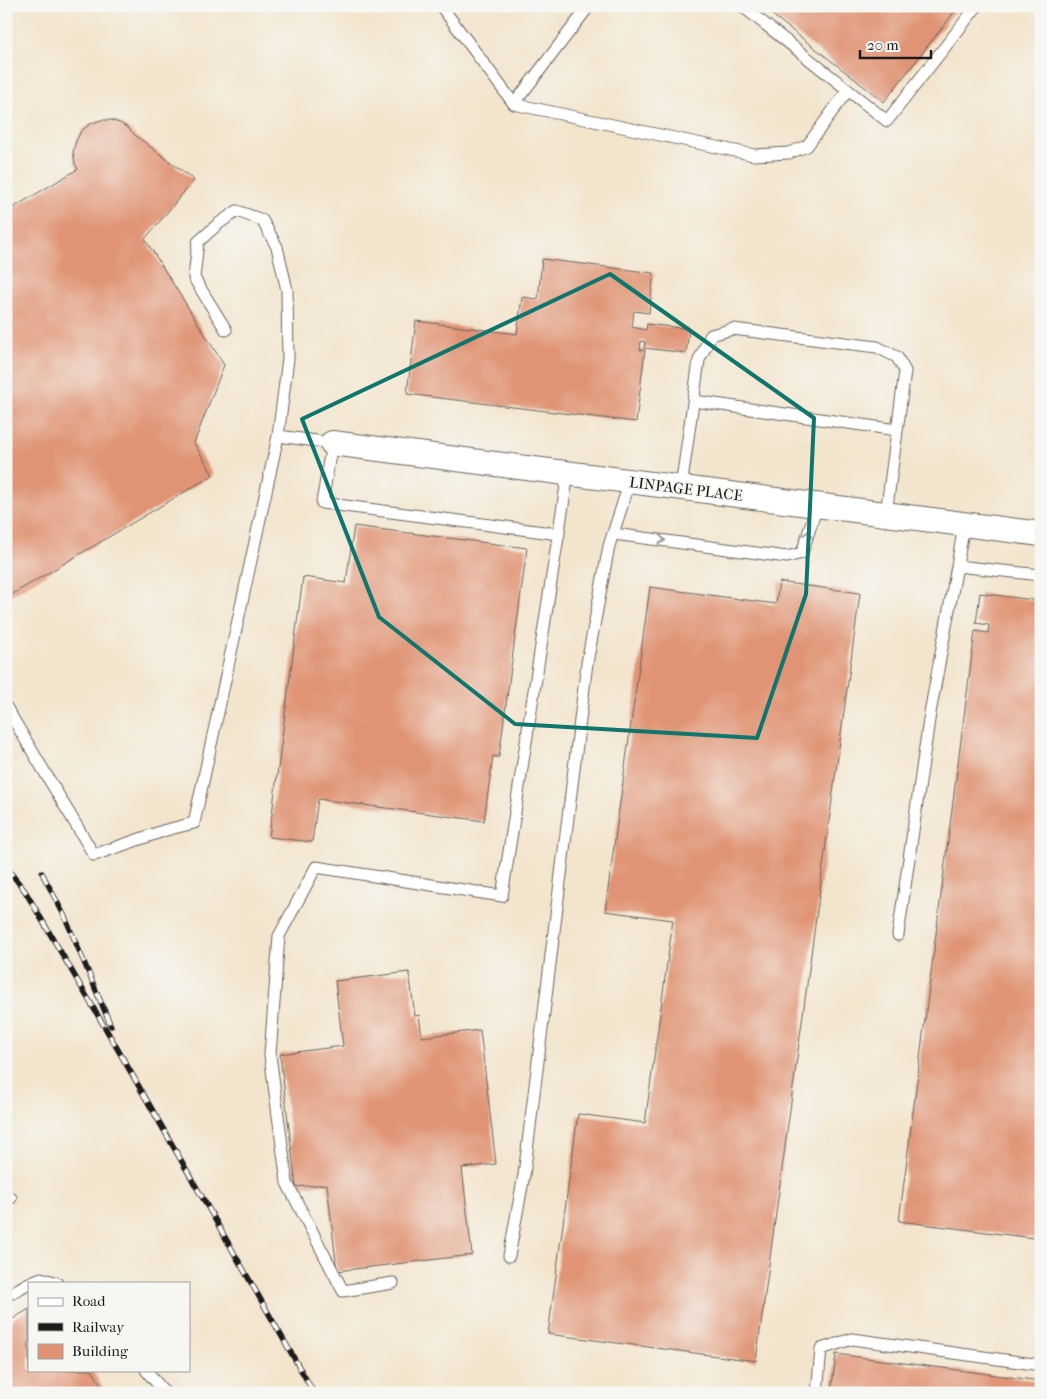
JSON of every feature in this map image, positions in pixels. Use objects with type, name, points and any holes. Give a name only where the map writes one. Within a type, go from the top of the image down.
[{"type":"street","name":"LINPAGE PLACE","points":[[332,443],[1041,534]]},
{"type":"lane","points":[[441,6],[514,104],[754,155],[789,153],[807,146],[848,90]]},
{"type":"lane","points":[[514,104],[589,6]]},
{"type":"lane","points":[[742,6],[887,121],[977,6]]},
{"type":"lane","points":[[6,707],[94,855],[166,830],[194,823],[278,436],[288,360],[287,290],[277,247],[262,220],[237,211],[218,224],[198,242],[194,278],[226,330]]},
{"type":"lane","points":[[682,488],[700,360],[711,335],[733,329],[877,347],[897,358],[905,370],[886,514]]},
{"type":"lane","points":[[694,402],[897,430]]},
{"type":"lane","points":[[278,436],[332,443],[322,503],[559,534]]},
{"type":"lane","points":[[393,1284],[343,1291],[287,1183],[270,1055],[279,936],[316,867],[502,896],[568,474]]},
{"type":"lane","points":[[509,1256],[524,1175],[587,663],[610,546],[630,481]]},
{"type":"lane","points":[[614,534],[787,557],[802,554],[817,506]]},
{"type":"lane","points":[[898,935],[930,713],[964,524]]},
{"type":"lane","points":[[957,566],[1041,575]]},
{"type":"lane","points":[[31,1282],[41,1278],[54,1282]]},
{"type":"lane","points":[[6,1296],[28,1284]]},
{"type":"lane","points":[[817,1393],[821,1349],[852,1339],[1041,1365]]},
{"type":"lane","points":[[148,1372],[164,1393]]},
{"type":"highlighted area","points":[[610,274],[814,418],[806,594],[757,738],[515,724],[379,617],[302,419]]},
{"type":"building","points":[[761,6],[959,6],[884,102]]},
{"type":"building","points":[[101,120],[111,120],[128,128],[194,180],[145,239],[224,365],[194,443],[213,475],[6,598],[6,212],[78,169],[73,152],[76,141],[81,131],[90,124]]},
{"type":"building","points":[[542,259],[654,273],[649,313],[634,311],[632,327],[646,330],[647,324],[689,329],[686,353],[644,348],[645,342],[641,341],[640,350],[645,350],[636,422],[407,394],[416,321],[517,334],[522,297],[538,299]]},
{"type":"building","points":[[354,526],[527,548],[499,757],[493,756],[484,821],[318,799],[312,842],[269,837],[303,577],[346,583]]},
{"type":"building","points":[[779,582],[860,593],[756,1361],[548,1334],[578,1114],[645,1123],[673,920],[605,911],[650,587],[776,604]]},
{"type":"building","points":[[980,593],[1041,601],[1041,1239],[899,1221],[975,631],[988,633],[989,625],[976,623]]},
{"type":"building","points":[[409,972],[415,1016],[419,1015],[422,1037],[480,1030],[496,1164],[462,1168],[472,1255],[337,1271],[327,1184],[296,1187],[280,1054],[343,1046],[335,981]]},
{"type":"building","points":[[28,1310],[28,1372],[93,1372],[106,1393],[6,1393],[6,1323]]},
{"type":"building","points":[[836,1354],[1041,1381],[1041,1393],[831,1393]]},
{"type":"railway","points":[[6,867],[25,891],[117,1048],[314,1393]]},
{"type":"railway","points":[[42,873],[65,917],[111,1026]]}]
